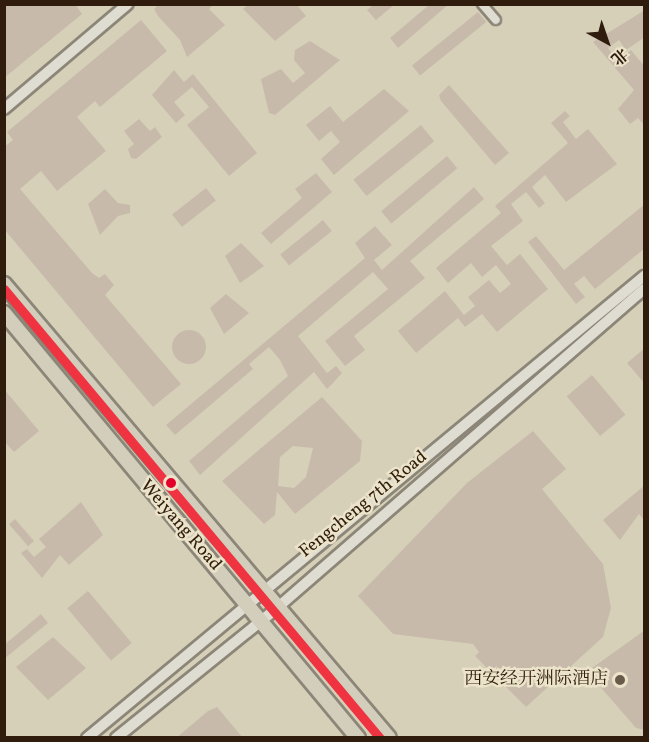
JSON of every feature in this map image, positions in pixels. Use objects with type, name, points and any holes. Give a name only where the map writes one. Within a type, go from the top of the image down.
[{"type":"main road","name":"Weiyang Road","points":[[4,284],[389,738]]},
{"type":"main road","name":"Weiyang Road","points":[[4,313],[358,738]]},
{"type":"street","points":[[4,109],[128,4]]},
{"type":"street","points":[[482,4],[496,20]]},
{"type":"street","name":"Fengcheng 7th Road","points":[[87,738],[261,589],[645,276]]},
{"type":"street","name":"Fengcheng 7th Road","points":[[116,738],[277,608],[645,290]]},
{"type":"building","points":[[4,4],[75,4],[82,14],[4,78]]},
{"type":"building","points":[[159,4],[214,4],[209,9],[225,25],[187,57],[180,40],[154,9]]},
{"type":"building","points":[[249,4],[296,4],[306,16],[275,41],[243,9]]},
{"type":"building","points":[[374,4],[395,4],[376,20],[367,10]]},
{"type":"building","points":[[430,4],[449,4],[398,48],[390,38]]},
{"type":"building","points":[[645,10],[645,37],[626,50],[619,40],[608,48],[618,61],[631,50],[645,67],[645,126],[638,118],[630,124],[618,109],[634,90],[593,42]]},
{"type":"building","points":[[478,12],[486,22],[420,76],[412,65]]},
{"type":"building","points":[[141,20],[167,51],[100,107],[95,101],[77,117],[106,151],[57,191],[41,171],[20,189],[92,273],[99,278],[105,274],[114,285],[105,295],[181,384],[153,407],[4,229],[4,147],[13,140],[7,132]]},
{"type":"building","points":[[310,41],[340,60],[275,115],[269,113],[261,79],[281,69],[293,83],[305,73],[294,60],[295,50]]},
{"type":"building","points":[[174,70],[184,82],[193,74],[257,153],[229,176],[187,125],[209,107],[192,87],[174,102],[185,115],[176,123],[152,95]]},
{"type":"building","points":[[449,85],[509,153],[495,165],[441,101],[439,95]]},
{"type":"building","points":[[384,89],[409,111],[334,175],[321,159],[340,142],[331,131],[319,141],[306,125],[330,106],[343,122]]},
{"type":"building","points":[[565,111],[570,116],[563,122],[576,139],[588,129],[617,164],[566,202],[545,175],[532,187],[545,203],[539,208],[526,192],[511,204],[523,221],[491,246],[507,265],[520,254],[548,289],[497,332],[482,314],[465,327],[458,318],[416,353],[398,331],[445,291],[464,315],[475,306],[468,297],[489,280],[500,293],[511,284],[496,265],[482,277],[471,263],[448,283],[436,268],[501,213],[495,206],[568,143],[551,123]]},
{"type":"building","points":[[139,119],[150,131],[155,127],[162,137],[136,159],[131,158],[128,149],[134,144],[124,131]]},
{"type":"building","points":[[421,125],[434,141],[367,196],[353,180]]},
{"type":"building","points":[[447,156],[457,168],[391,224],[381,211]]},
{"type":"building","points":[[316,173],[332,192],[271,244],[261,233],[302,198],[295,189]]},
{"type":"building","points":[[474,187],[484,199],[410,261],[425,278],[354,336],[365,350],[345,366],[325,341],[388,289],[373,272],[298,336],[327,373],[336,366],[342,373],[327,389],[314,372],[200,475],[189,461],[288,376],[280,360],[269,347],[249,364],[253,369],[175,435],[166,425],[365,258],[355,243],[375,226],[392,245],[374,260],[382,270]]},
{"type":"building","points":[[206,188],[216,201],[182,227],[172,214]]},
{"type":"building","points":[[105,189],[118,203],[130,205],[130,213],[118,216],[100,235],[88,204]]},
{"type":"building","points":[[645,204],[645,248],[595,289],[584,276],[574,284],[585,297],[576,304],[528,242],[536,236],[564,270]]},
{"type":"building","points":[[323,220],[332,231],[289,265],[280,255]]},
{"type":"building","points":[[241,243],[264,266],[240,283],[225,256]]},
{"type":"building","points":[[226,294],[249,313],[224,334],[210,308]]},
{"type":"building","points":[[189,330],[201,335],[206,347],[201,359],[189,364],[177,359],[172,347],[177,335]]},
{"type":"building","points":[[645,348],[645,384],[627,363]]},
{"type":"building","points":[[592,375],[625,415],[600,436],[567,396]]},
{"type":"building","points":[[4,389],[39,431],[14,452],[4,441]]},
{"type":"building","points":[[322,397],[362,441],[360,461],[295,514],[277,492],[275,515],[264,524],[222,481]],"holes":[[[293,446],[313,448],[306,477],[294,488],[278,486],[280,457]]]},
{"type":"building","points":[[533,431],[566,469],[542,489],[603,564],[611,608],[603,637],[526,707],[475,656],[479,652],[473,644],[393,634],[358,596],[467,483]]},
{"type":"building","points":[[645,485],[645,521],[639,514],[620,540],[603,520]]},
{"type":"building","points":[[81,502],[103,535],[69,565],[60,555],[42,578],[21,553],[27,549],[34,557],[46,547],[39,539]]},
{"type":"building","points":[[15,519],[34,541],[28,546],[9,524]]},
{"type":"building","points":[[88,591],[132,643],[111,660],[67,608]]},
{"type":"building","points":[[41,614],[48,623],[4,659],[4,645]]},
{"type":"building","name":"西安经开洲际酒店","points":[[645,630],[645,730],[636,728],[597,683],[592,668]]},
{"type":"building","points":[[53,637],[86,668],[48,700],[16,667]]},
{"type":"building","points":[[217,707],[243,738],[176,738],[208,711]]},
{"type":"transit line","points":[[4,289],[380,738]]},
{"type":"place","name":"西安经开洲际酒店","points":[[620,680]]}]
